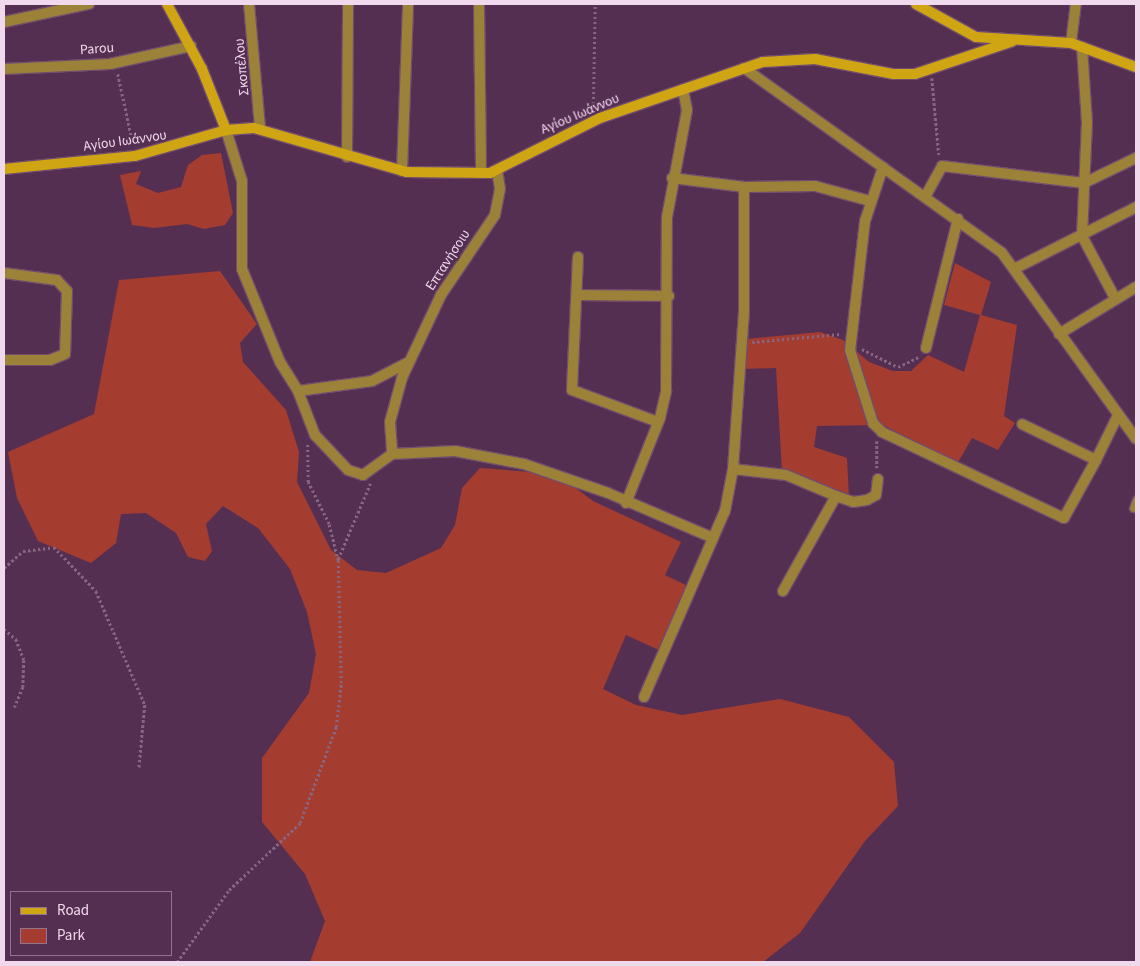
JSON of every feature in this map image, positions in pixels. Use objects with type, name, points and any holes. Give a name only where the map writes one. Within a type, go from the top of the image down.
[{"type":"street","points":[[4,22],[89,4]]},
{"type":"street","points":[[167,4],[190,46],[226,130],[242,181],[242,269],[280,362],[298,391],[315,435],[348,470],[363,475],[378,467],[392,454],[427,450],[493,457],[552,472],[713,538]]},
{"type":"street","name":"Σκοπέλου","points":[[249,4],[260,128]]},
{"type":"street","points":[[347,157],[348,4]]},
{"type":"street","points":[[402,171],[408,4]]},
{"type":"street","points":[[479,4],[481,173]]},
{"type":"street","points":[[916,4],[976,37],[1013,41]]},
{"type":"street","points":[[1072,43],[1076,4]]},
{"type":"street","name":"Αγίου Ιωάννου","points":[[4,169],[136,156],[226,130],[260,128],[347,157],[402,171],[481,173],[497,170],[600,118],[744,68],[806,59],[893,74],[930,70],[1013,41],[1072,43],[1136,67]]},
{"type":"street","name":"Parou","points":[[4,69],[116,62],[190,46]]},
{"type":"street","points":[[1082,47],[1086,122],[1082,236],[1115,298]]},
{"type":"street","points":[[744,68],[958,219],[1016,268],[1059,334],[1136,439]]},
{"type":"street","points":[[626,502],[658,422],[666,390],[669,296],[667,217],[672,178],[687,110],[683,89]]},
{"type":"street","points":[[925,197],[942,166],[1084,183],[1136,158]]},
{"type":"street","points":[[883,167],[870,201],[854,342],[850,350],[855,370],[877,429],[1064,518],[1118,415]]},
{"type":"street","name":"Επτανήσοιυ","points":[[392,454],[390,422],[408,362],[441,294],[495,215],[500,188],[497,170]]},
{"type":"street","points":[[672,178],[744,187],[815,186],[870,201]]},
{"type":"street","points":[[644,697],[725,511],[733,469],[739,344],[744,311],[744,187]]},
{"type":"street","points":[[1016,268],[1136,207]]},
{"type":"street","points":[[926,348],[958,219]]},
{"type":"street","points":[[578,257],[572,390],[658,422]]},
{"type":"street","points":[[4,273],[57,280],[67,291],[65,354],[50,360],[4,360]]},
{"type":"street","points":[[1059,334],[1115,298],[1136,287]]},
{"type":"street","points":[[577,295],[669,296]]},
{"type":"street","points":[[298,391],[372,381],[408,362]]},
{"type":"street","points":[[1022,424],[1096,460]]},
{"type":"street","points":[[733,469],[786,475],[853,502],[867,500],[876,495],[878,479]]},
{"type":"street","points":[[783,591],[836,496]]},
{"type":"lane","points":[[1134,508],[1136,500]]},
{"type":"path","points":[[595,4],[590,99],[600,118]]},
{"type":"path","points":[[116,62],[136,156]]},
{"type":"path","points":[[930,70],[942,166]]},
{"type":"path","points":[[739,344],[840,333],[872,357],[898,367],[926,348]]},
{"type":"path","points":[[177,962],[229,890],[300,823],[301,810],[329,750],[341,683],[338,561],[329,524],[308,482],[306,448],[311,424]]},
{"type":"path","points":[[877,429],[878,479]]},
{"type":"path","points":[[338,561],[344,536],[378,467]]},
{"type":"path","points":[[4,568],[23,552],[54,546],[96,591],[145,705],[139,768]]},
{"type":"path","points":[[4,629],[16,639],[24,660],[23,687],[15,708]]},
{"type":"green space","points":[[221,153],[233,213],[225,225],[204,229],[187,224],[154,228],[132,225],[120,175],[141,171],[136,184],[158,193],[181,187],[188,165],[202,155]]},
{"type":"green space","points":[[955,263],[991,282],[981,315],[1017,325],[1004,416],[1015,423],[998,450],[972,438],[957,464],[883,425],[817,426],[814,447],[847,458],[849,498],[782,472],[776,368],[743,369],[746,339],[820,332],[843,340],[869,362],[893,371],[911,371],[928,355],[964,372],[980,315],[944,305]]},
{"type":"green space","points":[[220,271],[257,324],[240,343],[243,362],[286,410],[299,452],[297,482],[331,550],[357,570],[386,573],[441,548],[455,525],[462,488],[480,468],[531,472],[573,486],[593,501],[681,542],[665,575],[696,590],[661,651],[626,635],[603,689],[636,705],[682,715],[780,699],[849,717],[894,762],[898,806],[865,841],[800,933],[763,962],[310,962],[325,921],[305,874],[262,822],[262,758],[309,693],[316,654],[307,612],[290,569],[258,528],[223,506],[206,524],[212,551],[205,561],[188,557],[176,533],[146,513],[121,514],[116,543],[91,563],[38,541],[17,498],[8,452],[94,414],[119,280]]}]
